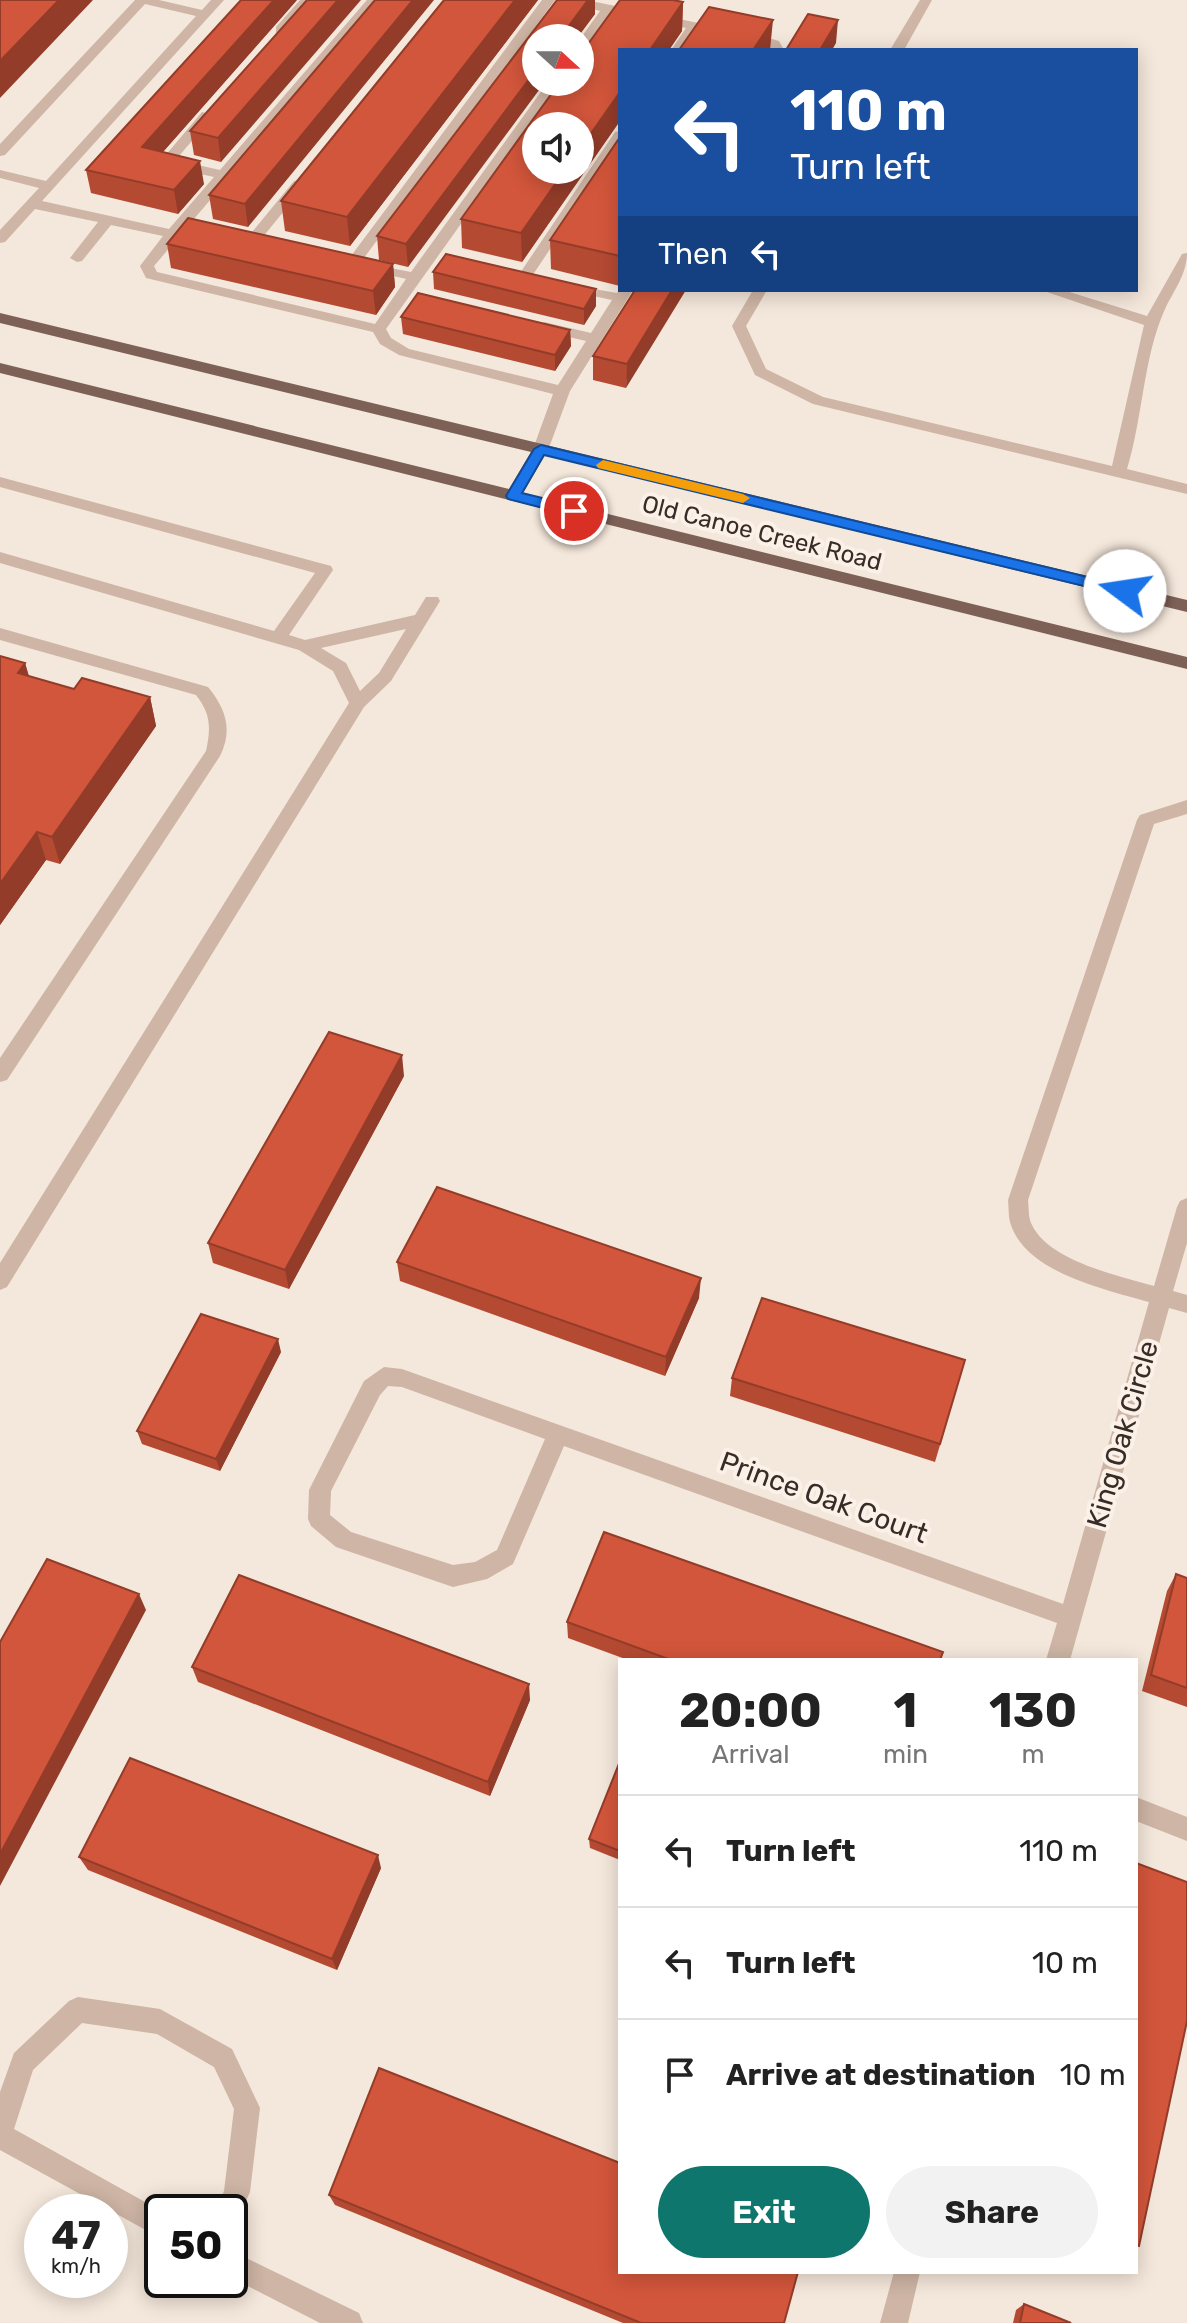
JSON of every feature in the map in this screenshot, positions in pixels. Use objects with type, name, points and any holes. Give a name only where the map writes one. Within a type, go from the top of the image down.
[{"type":"main road","name":"Old Canoe Creek Road","points":[[4,321],[1187,606]]},
{"type":"main road","name":"Old Canoe Creek Road","points":[[0,368],[1187,663]]},
{"type":"main road","points":[[513,496],[541,449]]},
{"type":"street","points":[[0,152],[142,0],[205,14]]},
{"type":"street","points":[[0,239],[218,0]]},
{"type":"street","points":[[276,36],[307,0]]},
{"type":"street","points":[[374,0],[223,175],[183,228],[147,266],[151,275],[379,329]]},
{"type":"street","points":[[415,277],[346,261],[549,0]]},
{"type":"street","points":[[567,0],[762,40],[774,44],[776,48]]},
{"type":"street","points":[[898,48],[926,0]]},
{"type":"street","points":[[594,28],[608,8]]},
{"type":"street","points":[[679,48],[694,26]]},
{"type":"street","points":[[379,329],[411,296],[415,277],[439,256],[546,96]]},
{"type":"street","points":[[214,108],[172,156],[179,165],[223,175]]},
{"type":"street","points":[[539,279],[618,139]]},
{"type":"street","points":[[282,247],[246,239],[311,168]]},
{"type":"street","points":[[0,174],[50,186]]},
{"type":"street","points":[[34,204],[107,220],[183,228]]},
{"type":"street","points":[[77,258],[107,220]]},
{"type":"street","points":[[1118,472],[1129,438],[1145,344],[1172,278],[1187,257]]},
{"type":"street","points":[[509,272],[624,294],[566,385],[541,449]]},
{"type":"street","points":[[759,292],[739,326],[760,372],[818,401],[1187,489]]},
{"type":"street","points":[[1054,292],[1153,323]]},
{"type":"street","points":[[521,321],[595,339]]},
{"type":"street","points":[[379,329],[385,341],[404,352],[543,386],[566,385]]},
{"type":"street","points":[[0,482],[325,570],[278,638]]},
{"type":"street","points":[[0,557],[305,646],[340,667],[358,703]]},
{"type":"street","points":[[0,1281],[358,703],[385,677],[432,601]]},
{"type":"street","points":[[305,646],[420,620]]},
{"type":"street","points":[[0,634],[202,691],[217,708],[221,727],[214,752],[0,1074]]},
{"type":"street","points":[[1187,807],[1146,820],[1018,1200],[1021,1227],[1041,1250],[1086,1276],[1187,1304]]},
{"type":"street","name":"King Oak Circle","points":[[1059,1658],[1187,1207]]},
{"type":"street","name":"Prince Oak Court","points":[[558,1434],[505,1557],[479,1572],[453,1576],[344,1540],[319,1519],[320,1490],[372,1388],[384,1376],[402,1378],[1070,1617]]},
{"type":"street","points":[[1138,1810],[1187,1829]]},
{"type":"street","points":[[144,2216],[0,2134],[23,2062],[78,2010],[160,2022],[223,2058],[247,2108],[236,2194]]},
{"type":"street","points":[[248,2272],[349,2323]]},
{"type":"street","points":[[894,2323],[906,2274]]},
{"type":"building","points":[[0,0],[59,0],[0,61]]},
{"type":"building","points":[[241,0],[274,0],[142,147],[200,161],[174,190],[86,170]]},
{"type":"building","points":[[307,0],[338,0],[218,138],[190,131]]},
{"type":"building","points":[[375,0],[413,0],[245,204],[209,195]]},
{"type":"building","points":[[444,0],[515,0],[347,217],[281,201]]},
{"type":"building","points":[[557,0],[588,0],[570,24],[539,24]]},
{"type":"building","points":[[620,0],[683,2],[651,48],[618,48],[618,95],[594,129],[594,112],[538,112],[550,96],[594,96],[594,36]]},
{"type":"building","points":[[709,7],[773,20],[754,48],[680,48]]},
{"type":"building","points":[[808,14],[838,20],[821,48],[787,48]]},
{"type":"building","points":[[522,46],[522,89],[406,244],[377,236]]},
{"type":"building","points":[[522,135],[522,184],[555,184],[521,233],[461,219]]},
{"type":"building","points":[[618,140],[618,256],[550,240],[588,184],[594,184],[594,175]]},
{"type":"building","points":[[188,218],[393,264],[373,291],[167,244]]},
{"type":"building","points":[[446,254],[596,289],[584,309],[433,272]]},
{"type":"building","points":[[634,292],[671,292],[627,364],[593,356]]},
{"type":"building","points":[[418,293],[570,330],[555,355],[401,317]]},
{"type":"building","points":[[0,656],[25,663],[18,673],[74,689],[82,678],[150,697],[52,837],[37,832],[0,884]]},
{"type":"building","points":[[329,1032],[402,1055],[285,1270],[208,1243]]},
{"type":"building","points":[[437,1187],[701,1278],[666,1357],[397,1262]]},
{"type":"building","points":[[762,1298],[965,1360],[940,1444],[732,1378]]},
{"type":"building","points":[[201,1314],[278,1339],[216,1459],[137,1431]]},
{"type":"building","points":[[604,1532],[943,1652],[941,1658],[666,1658],[567,1622]]},
{"type":"building","points":[[47,1559],[139,1594],[0,1854],[0,1642]]},
{"type":"building","points":[[1176,1574],[1187,1578],[1187,1688],[1151,1675]]},
{"type":"building","points":[[239,1575],[529,1684],[488,1782],[192,1667]]},
{"type":"building","points":[[130,1758],[378,1855],[332,1959],[79,1857]]},
{"type":"building","points":[[618,1766],[618,1850],[589,1839]]},
{"type":"building","points":[[1138,1864],[1187,1882],[1187,2021],[1139,2246]]},
{"type":"building","points":[[379,2068],[618,2162],[618,2274],[797,2274],[784,2323],[641,2323],[329,2195]]},
{"type":"building","points":[[1024,2304],[1071,2323],[1020,2323]]},
{"type":"slow traffic","points":[[603,465],[743,498]]},
{"type":"route","points":[[574,511],[513,496],[541,449],[1125,591]]}]
